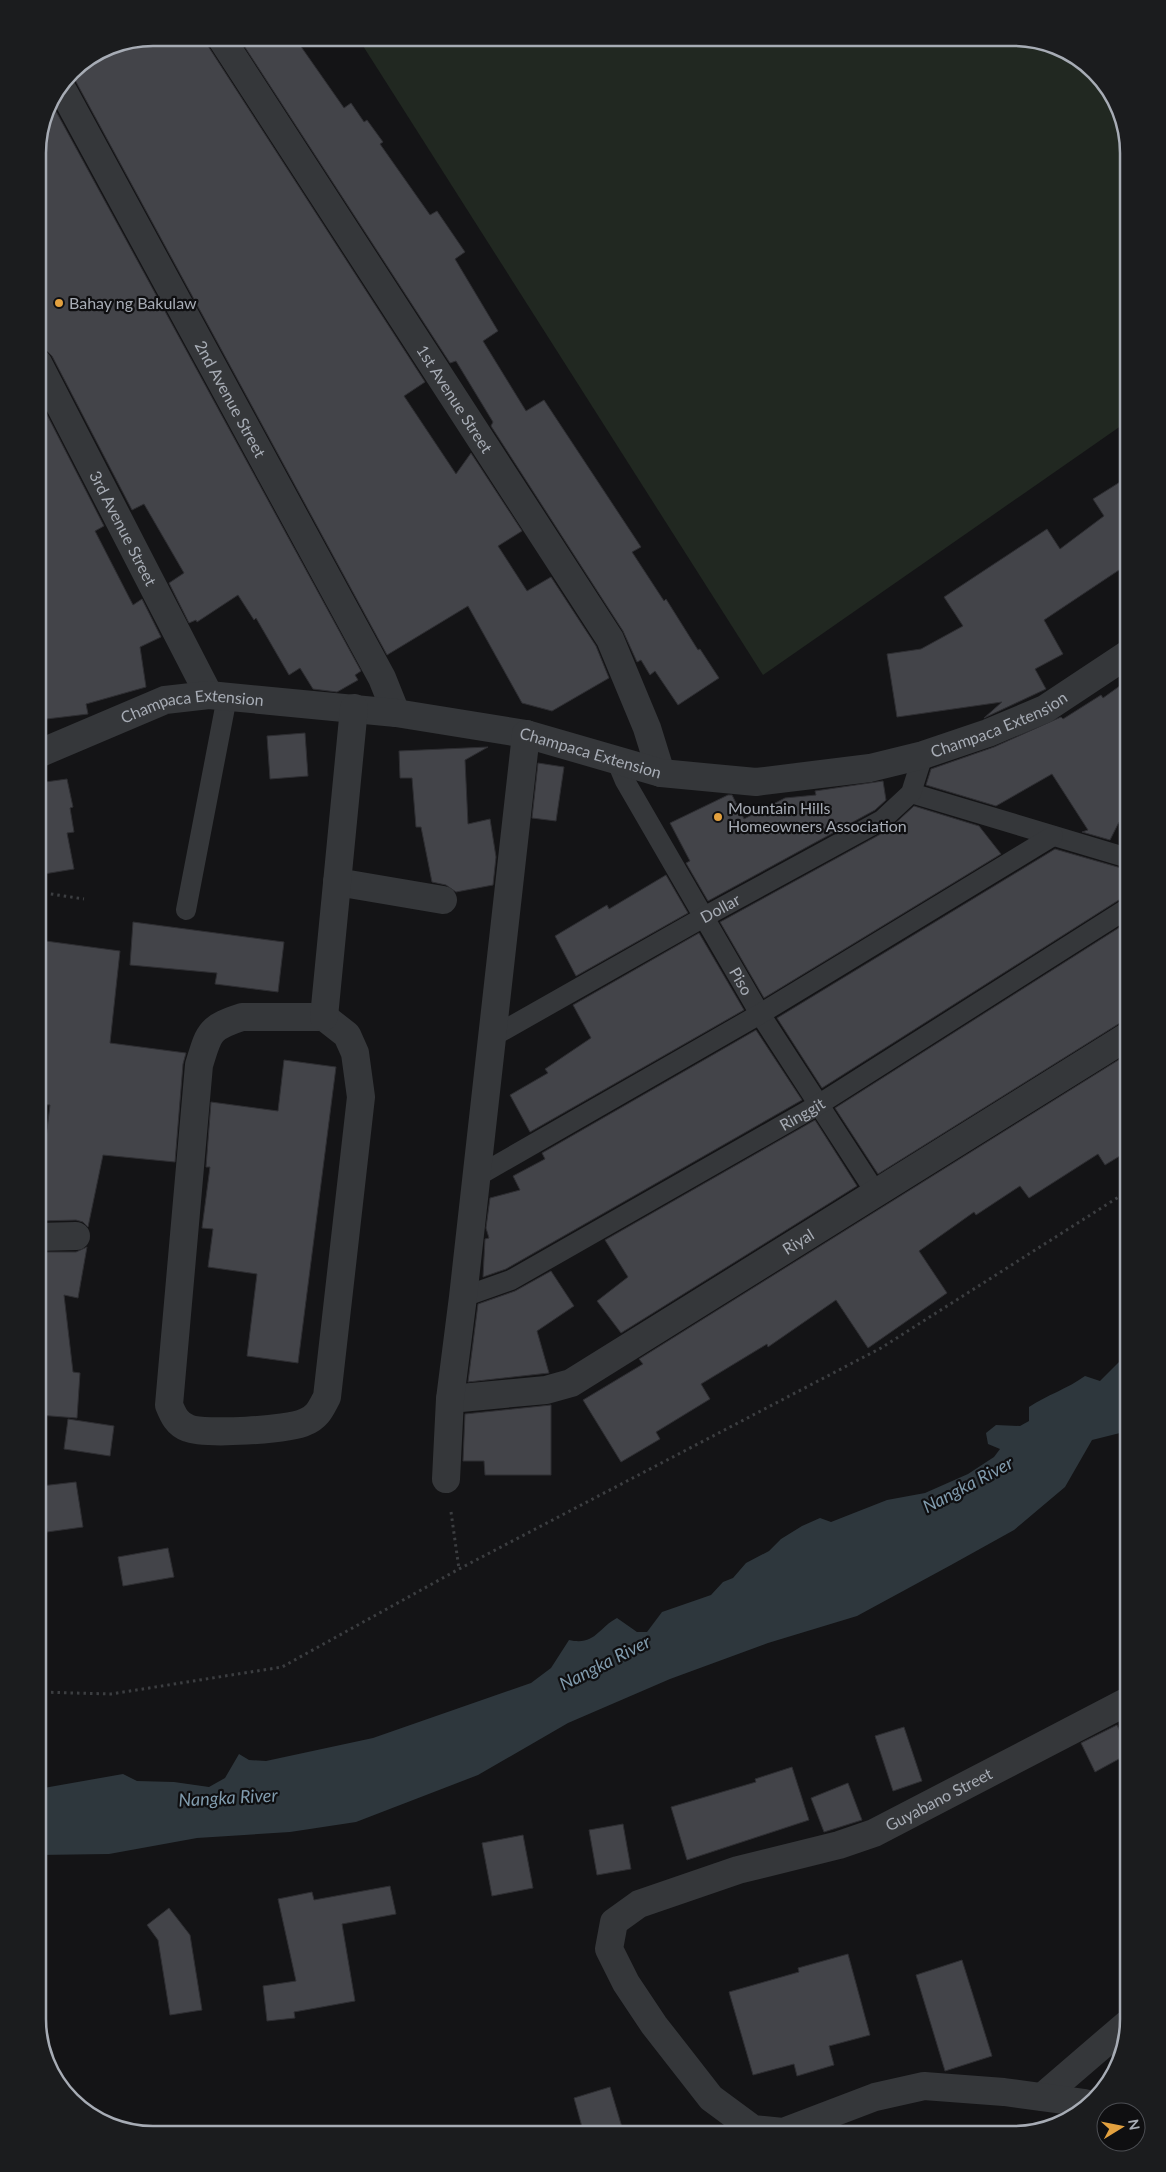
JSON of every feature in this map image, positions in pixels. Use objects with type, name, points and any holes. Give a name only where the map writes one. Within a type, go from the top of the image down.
[{"type":"street","name":"1st Avenue Street","points":[[226,46],[610,639],[647,728],[661,773]]},
{"type":"street","name":"2nd Avenue Street","points":[[64,93],[382,678],[396,713]]},
{"type":"street","name":"3rd Avenue Street","points":[[46,378],[218,696]]},
{"type":"street","name":"Champaca Extension","points":[[46,751],[165,700],[218,696],[396,713],[526,734],[617,762],[661,773],[756,782],[870,768],[924,755],[988,733],[1045,709],[1120,659]]},
{"type":"street","points":[[324,1017],[354,708]]},
{"type":"street","points":[[446,1479],[450,1400],[526,734]]},
{"type":"street","points":[[337,882],[442,900]]},
{"type":"street","points":[[242,1017],[324,1017],[346,1035],[355,1054],[361,1098],[327,1397],[319,1414],[305,1422],[289,1427],[204,1432],[187,1428],[175,1419],[169,1405],[199,1065],[206,1042],[212,1030],[242,1017]]},
{"type":"street","name":"Riyal","points":[[450,1400],[546,1390],[572,1383],[1120,1041]]},
{"type":"street","points":[[46,1237],[76,1236]]},
{"type":"street","name":"Guyabano Street","points":[[749,2126],[711,2098],[654,2025],[626,1983],[609,1948],[614,1922],[639,1904],[738,1870],[839,1845],[874,1832],[1120,1704]]},
{"type":"street","points":[[1042,2097],[1119,2031]]},
{"type":"street","name":"Guyabano Street","points":[[799,2126],[875,2097],[924,2086],[1079,2102]]},
{"type":"lane","points":[[186,910],[218,696]]},
{"type":"lane","name":"Dollar","points":[[492,1037],[704,917],[882,820],[911,793],[924,755]]},
{"type":"lane","name":"Piso","points":[[617,762],[626,781],[760,1014],[876,1193]]},
{"type":"lane","points":[[911,793],[1120,856]]},
{"type":"lane","points":[[476,1177],[760,1014],[1053,836]]},
{"type":"lane","name":"Ringgit","points":[[463,1297],[511,1280],[818,1105],[1120,913]]},
{"type":"path","points":[[46,893],[84,899]]},
{"type":"path","points":[[46,1692],[111,1694],[282,1667],[459,1569],[881,1348],[1120,1196]]},
{"type":"path","points":[[446,1479],[459,1569]]},
{"type":"shaded area","points":[[363,46],[1019,46],[1033,48],[1060,57],[1072,64],[1098,88],[1112,113],[1118,133],[1120,154],[1120,427],[763,675]]},
{"type":"water","name":"Nangka River","points":[[1120,1361],[1120,1433],[1092,1440],[1065,1487],[1014,1530],[857,1616],[768,1643],[670,1679],[568,1723],[478,1775],[356,1822],[290,1832],[197,1838],[109,1854],[46,1855],[46,1788],[123,1774],[137,1781],[174,1782],[209,1787],[225,1778],[239,1754],[249,1760],[266,1761],[373,1738],[531,1683],[551,1668],[569,1640],[578,1641],[591,1638],[617,1618],[637,1632],[647,1632],[662,1612],[711,1595],[723,1582],[733,1578],[746,1563],[769,1551],[781,1539],[802,1526],[820,1518],[831,1522],[887,1500],[925,1493],[968,1474],[994,1457],[1000,1449],[988,1444],[986,1433],[996,1425],[1020,1426],[1029,1421],[1029,1407],[1085,1376],[1100,1381]]},
{"type":"building","points":[[147,46],[208,46],[425,382],[404,396],[456,474],[471,453],[522,531],[498,546],[527,591],[551,577],[596,646],[609,678],[552,711],[522,703],[468,606],[387,655],[75,81],[88,68],[106,57],[133,48]]},
{"type":"building","points":[[244,46],[301,46],[344,108],[351,103],[364,122],[367,120],[383,142],[380,144],[430,215],[437,211],[465,252],[455,259],[498,331],[483,341],[526,411],[544,400],[641,547],[632,552],[664,601],[666,599],[698,650],[700,649],[719,678],[678,705],[655,671],[650,675],[641,660],[637,662],[623,631],[491,426],[493,422],[456,361],[450,363]]},
{"type":"building","points":[[55,110],[361,671],[355,675],[358,680],[337,692],[313,689],[300,668],[289,675],[256,618],[254,620],[238,595],[197,622],[196,620],[189,623],[169,583],[184,573],[144,504],[132,510],[52,356],[46,350],[46,147]]},
{"type":"building","points":[[46,413],[104,526],[95,531],[133,605],[142,599],[161,637],[140,647],[146,687],[86,704],[88,714],[46,719]]},
{"type":"building","points":[[1120,482],[1120,569],[1044,620],[1063,654],[1035,669],[1046,689],[984,718],[1002,702],[897,717],[887,654],[921,649],[963,626],[944,597],[1047,529],[1060,549],[1104,516],[1093,499]]},
{"type":"building","points":[[1120,686],[1120,821],[1110,840],[1082,832],[1088,830],[1052,774],[996,806],[926,785],[931,769],[994,747],[1061,717],[1063,719],[1101,695],[1103,698]]},
{"type":"building","points":[[305,733],[308,776],[270,779],[267,736]]},
{"type":"building","points":[[488,747],[465,760],[468,824],[490,819],[496,857],[493,885],[456,892],[446,885],[432,882],[421,827],[416,827],[412,778],[400,778],[399,751]]},
{"type":"building","points":[[538,763],[564,767],[556,821],[532,818]]},
{"type":"building","points":[[67,779],[73,807],[70,808],[74,832],[67,833],[74,869],[46,874],[46,782]]},
{"type":"building","points":[[883,781],[886,800],[875,810],[708,901],[686,863],[690,861],[670,823],[728,795],[732,795],[744,819],[785,798],[816,795],[815,791]]},
{"type":"building","points":[[914,806],[979,826],[1001,854],[764,998],[720,922],[888,830]]},
{"type":"building","points":[[1055,849],[1120,868],[1120,899],[822,1088],[777,1018]]},
{"type":"building","points":[[666,875],[688,913],[576,976],[555,936],[607,905],[609,909]]},
{"type":"building","points":[[133,922],[284,942],[278,992],[215,984],[217,973],[130,965]]},
{"type":"building","points":[[1120,927],[1120,1023],[878,1174],[835,1108]]},
{"type":"building","points":[[699,933],[744,1010],[530,1132],[510,1095],[548,1073],[545,1069],[591,1038],[573,1005]]},
{"type":"building","points":[[46,941],[120,951],[110,1043],[186,1053],[183,1064],[175,1162],[103,1155],[88,1227],[83,1222],[76,1220],[46,1221],[46,1138],[50,1105],[46,1105]]},
{"type":"building","points":[[756,1030],[802,1100],[506,1269],[483,1277],[485,1239],[489,1238],[486,1228],[490,1198],[520,1190],[513,1176],[545,1159],[542,1153]]},
{"type":"building","points":[[1120,1059],[1120,1156],[1105,1165],[1098,1154],[1029,1198],[1020,1186],[976,1215],[974,1212],[919,1251],[947,1293],[868,1348],[836,1300],[768,1347],[767,1344],[701,1384],[710,1399],[656,1432],[660,1439],[621,1462],[583,1400],[643,1364],[639,1359]]},
{"type":"building","points":[[284,1060],[336,1067],[298,1363],[247,1356],[257,1274],[208,1267],[213,1229],[202,1228],[210,1167],[206,1167],[211,1102],[278,1111]]},
{"type":"building","points":[[815,1120],[857,1186],[621,1333],[597,1301],[628,1277],[605,1240]]},
{"type":"building","points":[[87,1247],[78,1298],[64,1295],[73,1372],[80,1373],[77,1418],[46,1416],[46,1252],[76,1252]]},
{"type":"building","points":[[551,1271],[574,1306],[537,1331],[549,1373],[468,1382],[478,1304],[515,1291]]},
{"type":"building","points":[[551,1405],[551,1475],[485,1475],[484,1461],[463,1461],[465,1414]]},
{"type":"building","points":[[68,1419],[114,1426],[110,1456],[64,1449]]},
{"type":"building","points":[[76,1482],[83,1527],[47,1532],[46,1485]]},
{"type":"building","points":[[168,1548],[174,1577],[123,1586],[118,1557]]},
{"type":"building","points":[[1117,1725],[1120,1732],[1120,1758],[1095,1772],[1081,1743]]},
{"type":"building","points":[[904,1727],[922,1781],[893,1791],[875,1736]]},
{"type":"building","points":[[792,1767],[809,1820],[687,1860],[671,1807],[756,1782],[755,1779]]},
{"type":"building","points":[[848,1783],[862,1820],[824,1832],[811,1798]]},
{"type":"building","points":[[623,1824],[631,1869],[597,1875],[589,1830]]},
{"type":"building","points":[[523,1835],[533,1888],[492,1896],[482,1843]]},
{"type":"building","points":[[390,1886],[396,1914],[342,1924],[355,2001],[294,2012],[295,2018],[267,2021],[263,1986],[296,1981],[278,1899],[312,1892],[314,1900]]},
{"type":"building","points":[[169,1908],[190,1935],[202,2010],[170,2015],[158,1940],[147,1925]]},
{"type":"building","points":[[848,1954],[870,2035],[829,2046],[834,2065],[797,2076],[794,2064],[753,2075],[729,1992],[799,1972],[798,1968]]},
{"type":"building","points":[[962,1960],[992,2056],[945,2071],[916,1975]]},
{"type":"building","points":[[610,2087],[622,2126],[582,2126],[574,2098]]},
{"type":"place","name":"Bahay ng Bakulaw","points":[[59,303]]},
{"type":"place","name":"Mountain Hills Homeowners Association","points":[[718,817]]}]
